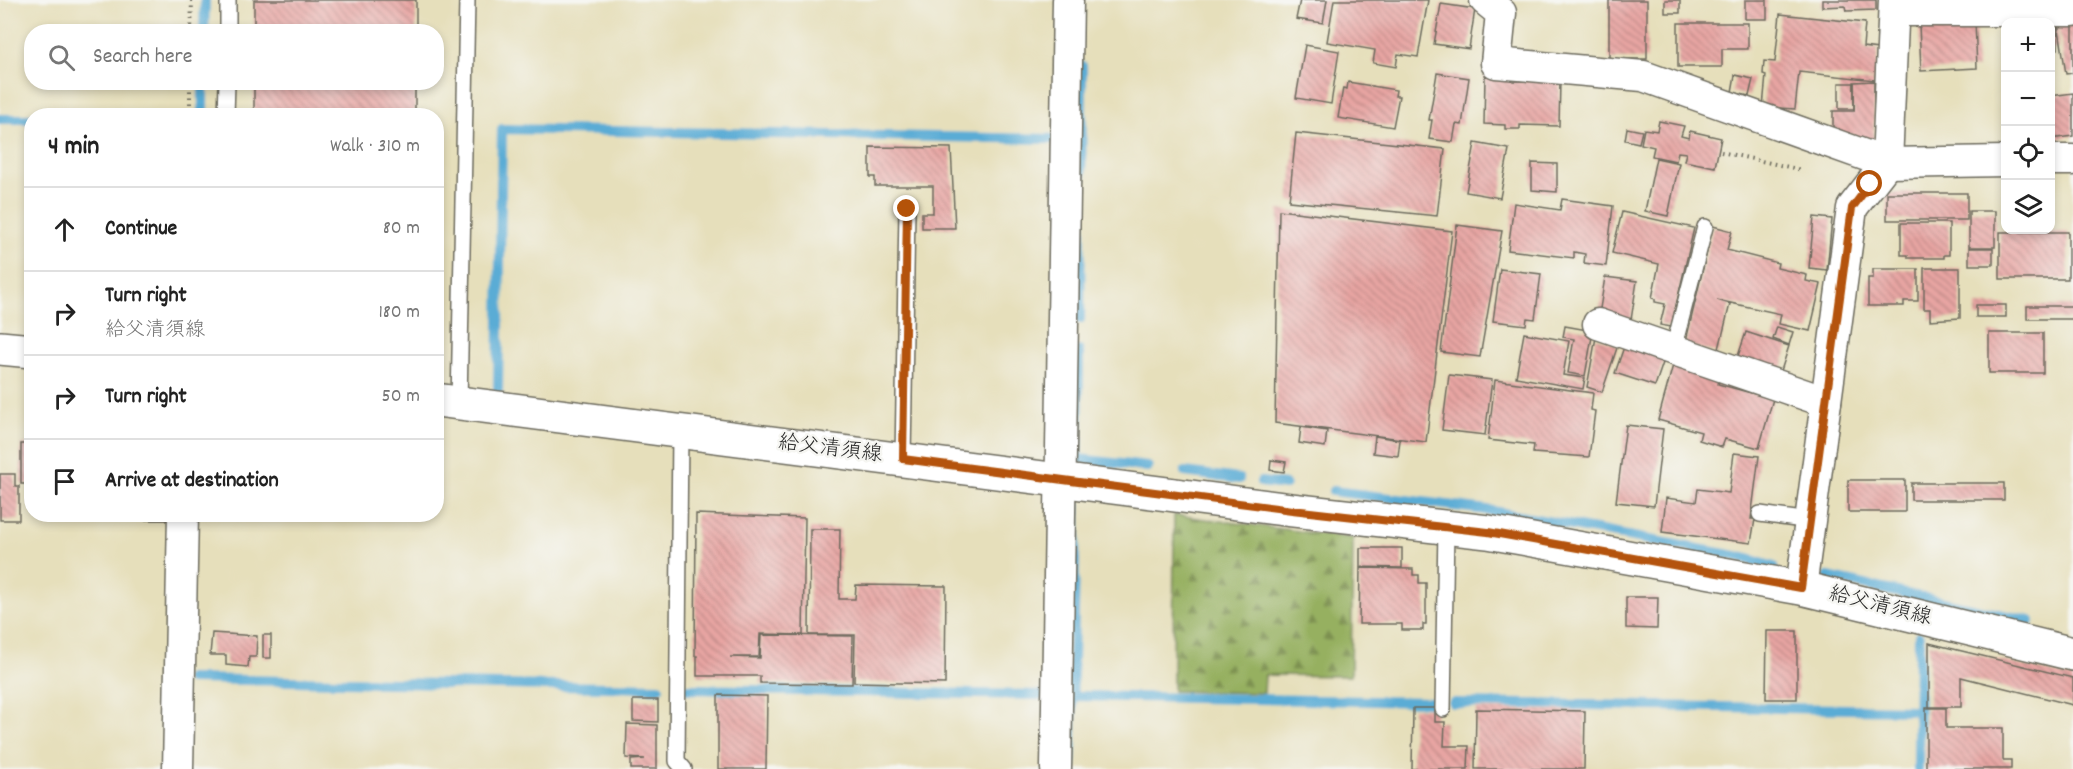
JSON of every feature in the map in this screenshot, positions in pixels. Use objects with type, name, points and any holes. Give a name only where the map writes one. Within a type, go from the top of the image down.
[{"type":"main road","points":[[0,348],[24,350]]},
{"type":"main road","name":"給父清須線","points":[[448,402],[1488,532],[1801,588],[2073,654]]},
{"type":"street","points":[[1056,769],[1068,0]]},
{"type":"street","points":[[1485,0],[1501,13],[1496,63],[1643,76],[1887,163],[2001,161]]},
{"type":"street","points":[[1801,588],[1852,208],[1887,163],[1894,6],[2073,11]]},
{"type":"street","points":[[2055,160],[2073,160]]},
{"type":"street","points":[[1598,324],[1826,402]]},
{"type":"street","points":[[178,769],[183,522]]},
{"type":"lane","points":[[228,0],[228,24]]},
{"type":"lane","points":[[448,402],[467,0]]},
{"type":"lane","points":[[226,108],[227,90]]},
{"type":"lane","points":[[903,459],[907,209]]},
{"type":"lane","points":[[1673,350],[1705,227]]},
{"type":"lane","points":[[680,431],[677,761],[684,769]]},
{"type":"lane","points":[[1760,514],[1810,521]]},
{"type":"lane","points":[[1443,710],[1446,528]]},
{"type":"path","points":[[191,24],[192,0]]},
{"type":"path","points":[[190,90],[190,108]]},
{"type":"path","points":[[1720,152],[1813,172]]},
{"type":"green space","points":[[1174,515],[1353,538],[1351,676],[1265,675],[1264,693],[1173,691]]},
{"type":"building","points":[[254,0],[416,0],[416,24],[254,24]]},
{"type":"building","points":[[1300,0],[1327,0],[1323,23],[1296,19]]},
{"type":"building","points":[[1334,0],[1428,0],[1418,57],[1398,54],[1396,67],[1373,63],[1375,50],[1327,42]]},
{"type":"building","points":[[1609,0],[1647,0],[1647,59],[1609,59]]},
{"type":"building","points":[[1665,0],[1680,0],[1680,13],[1665,13]]},
{"type":"building","points":[[1745,0],[1767,0],[1767,19],[1745,19]]},
{"type":"building","points":[[1822,0],[1876,0],[1876,10],[1846,11],[1845,6],[1822,7]]},
{"type":"building","points":[[1441,4],[1475,9],[1469,49],[1434,44]]},
{"type":"building","points":[[1780,14],[1865,23],[1863,47],[1878,49],[1875,80],[1799,72],[1795,109],[1763,107],[1766,75],[1763,74],[1764,61],[1775,62]]},
{"type":"building","points":[[2057,20],[2058,49],[2055,49],[2055,21]]},
{"type":"building","points":[[2073,20],[2073,73],[2066,74],[2058,23]]},
{"type":"building","points":[[1975,21],[1977,68],[1921,71],[1919,24]]},
{"type":"building","points":[[1678,23],[1748,23],[1748,49],[1722,49],[1722,67],[1678,67]]},
{"type":"building","points":[[1305,45],[1339,51],[1331,104],[1296,98]]},
{"type":"building","points":[[1437,73],[1469,78],[1462,125],[1456,124],[1453,142],[1429,139],[1432,120],[1429,120]]},
{"type":"building","points":[[1735,75],[1753,79],[1749,96],[1732,92]]},
{"type":"building","points":[[1485,76],[1513,77],[1513,81],[1560,81],[1559,126],[1520,125],[1520,129],[1505,129],[1505,125],[1484,124]]},
{"type":"building","points":[[1874,81],[1874,142],[1854,142],[1854,135],[1833,135],[1833,111],[1854,111],[1854,82]]},
{"type":"building","points":[[1348,82],[1396,90],[1395,96],[1399,96],[1393,127],[1338,118],[1343,88],[1347,89]]},
{"type":"building","points":[[1839,83],[1854,83],[1854,109],[1839,109]]},
{"type":"building","points":[[254,90],[415,90],[415,108],[254,108]]},
{"type":"building","points":[[2073,93],[2073,136],[2055,138],[2055,95]]},
{"type":"building","points":[[1659,121],[1684,126],[1681,136],[1689,138],[1690,131],[1721,138],[1715,167],[1684,161],[1686,153],[1678,152],[1676,161],[1652,156],[1654,147],[1641,144],[1644,129],[1657,131]]},
{"type":"building","points":[[1627,128],[1642,131],[1639,143],[1625,140]]},
{"type":"building","points":[[1296,133],[1445,149],[1437,216],[1289,201]]},
{"type":"building","points":[[1475,143],[1509,149],[1500,198],[1466,192]]},
{"type":"building","points":[[870,147],[951,148],[955,228],[922,228],[922,213],[933,213],[933,186],[875,186],[875,177],[870,177]]},
{"type":"building","points":[[1656,158],[1679,163],[1668,216],[1645,211]]},
{"type":"building","points":[[1532,163],[1557,164],[1557,192],[1532,190]]},
{"type":"building","points":[[1887,193],[1967,193],[1967,220],[1887,220]]},
{"type":"building","points":[[1562,199],[1613,206],[1606,266],[1584,263],[1585,254],[1574,252],[1574,258],[1508,250],[1514,203],[1560,210]]},
{"type":"building","points":[[1279,210],[1452,231],[1426,442],[1275,423]]},
{"type":"building","points":[[1969,211],[1995,211],[1995,247],[1969,247]]},
{"type":"building","points":[[1622,212],[1694,228],[1671,327],[1660,325],[1665,304],[1655,302],[1652,298],[1659,264],[1612,253]]},
{"type":"building","points":[[1814,217],[1832,219],[1827,270],[1809,268]]},
{"type":"building","points":[[1901,223],[1949,223],[1949,255],[1944,255],[1944,258],[1908,258],[1908,255],[1901,255]]},
{"type":"building","points":[[1457,225],[1502,231],[1480,357],[1441,352]]},
{"type":"building","points":[[1713,226],[1732,231],[1727,250],[1778,263],[1777,268],[1807,275],[1806,281],[1821,284],[1810,331],[1779,324],[1781,314],[1717,300],[1730,304],[1718,353],[1685,345]]},
{"type":"building","points":[[2000,232],[2001,234],[2055,234],[2055,232],[2068,232],[2068,279],[2000,279]]},
{"type":"building","points":[[1969,248],[1993,248],[1993,265],[1969,265]]},
{"type":"building","points":[[1924,268],[1960,268],[1960,318],[1930,320],[1930,309],[1924,309]]},
{"type":"building","points":[[1500,269],[1541,274],[1535,319],[1527,318],[1526,325],[1493,321]]},
{"type":"building","points":[[1873,269],[1918,269],[1918,301],[1904,301],[1904,306],[1868,306],[1868,278],[1873,278]]},
{"type":"building","points":[[1605,277],[1637,281],[1631,320],[1599,315]]},
{"type":"building","points":[[1976,305],[2006,305],[2006,317],[1976,317]]},
{"type":"building","points":[[2027,306],[2073,306],[2073,319],[2027,319]]},
{"type":"building","points":[[1565,326],[1593,331],[1585,376],[1568,373],[1574,339],[1563,337]]},
{"type":"building","points":[[1777,327],[1793,332],[1789,345],[1773,339]]},
{"type":"building","points":[[1746,332],[1789,346],[1779,377],[1736,362]]},
{"type":"building","points":[[1524,333],[1569,341],[1563,375],[1585,378],[1583,389],[1516,377]]},
{"type":"building","points":[[1989,333],[2043,333],[2043,373],[1989,373]]},
{"type":"building","points":[[1596,337],[1618,345],[1602,392],[1587,387]]},
{"type":"building","points":[[1625,344],[1665,357],[1655,386],[1615,373]]},
{"type":"building","points":[[1673,365],[1720,378],[1718,384],[1773,399],[1759,448],[1725,439],[1722,447],[1699,440],[1701,432],[1658,420]]},
{"type":"building","points":[[1449,375],[1492,380],[1485,435],[1442,430]]},
{"type":"building","points":[[1495,380],[1593,393],[1591,410],[1595,411],[1589,457],[1533,453],[1534,445],[1488,440]]},
{"type":"building","points":[[1626,425],[1663,429],[1654,506],[1616,502]]},
{"type":"building","points":[[1301,427],[1327,431],[1325,447],[1299,443]]},
{"type":"building","points":[[1375,436],[1400,440],[1398,456],[1373,453]]},
{"type":"building","points":[[21,444],[24,444],[24,484],[21,484]]},
{"type":"building","points":[[1734,453],[1759,456],[1751,519],[1755,519],[1751,543],[1662,532],[1666,498],[1696,502],[1698,489],[1729,493]]},
{"type":"building","points":[[1271,460],[1286,462],[1284,472],[1270,470]]},
{"type":"building","points":[[0,474],[15,474],[15,486],[19,486],[19,520],[0,520]]},
{"type":"building","points":[[1848,480],[1905,480],[1905,512],[1848,512]]},
{"type":"building","points":[[1911,483],[2004,483],[2004,500],[1911,500]]},
{"type":"building","points":[[696,514],[805,518],[803,635],[760,634],[759,657],[730,657],[760,658],[761,635],[853,636],[852,684],[760,683],[760,676],[697,676],[697,656],[695,656]]},
{"type":"building","points":[[810,529],[840,529],[839,599],[855,599],[856,585],[946,586],[945,684],[854,682],[855,635],[809,635]]},
{"type":"building","points":[[1360,548],[1402,548],[1402,568],[1360,567]]},
{"type":"building","points":[[1360,568],[1413,569],[1413,575],[1419,575],[1419,583],[1426,583],[1426,624],[1423,624],[1423,630],[1402,630],[1402,624],[1359,624]]},
{"type":"building","points":[[1626,597],[1658,597],[1657,629],[1626,628]]},
{"type":"building","points":[[1767,631],[1797,631],[1797,699],[1766,699]]},
{"type":"building","points":[[212,633],[257,636],[256,657],[249,657],[248,667],[226,665],[226,655],[210,655]]},
{"type":"building","points":[[263,635],[271,635],[271,658],[263,658]]},
{"type":"building","points":[[1929,643],[2073,678],[2073,705],[1961,677],[1961,707],[1929,707]]},
{"type":"building","points":[[718,695],[767,696],[766,769],[718,769]]},
{"type":"building","points":[[633,700],[658,700],[658,722],[633,721]]},
{"type":"building","points":[[1413,708],[1435,708],[1435,722],[1445,722],[1444,746],[1469,746],[1468,769],[1412,769]]},
{"type":"building","points":[[1926,708],[1946,708],[1946,728],[2003,728],[2003,760],[2011,760],[2011,769],[1926,769]]},
{"type":"building","points":[[1476,709],[1585,711],[1584,769],[1475,769]]},
{"type":"building","points":[[627,724],[657,725],[657,769],[631,769],[631,760],[645,759],[626,758]]},
{"type":"waterway","points":[[204,24],[205,0]]},
{"type":"waterway","points":[[1080,319],[1082,66]]},
{"type":"waterway","points":[[203,90],[203,108]]},
{"type":"waterway","points":[[0,119],[24,119]]},
{"type":"waterway","points":[[498,390],[502,129],[1053,139]]},
{"type":"waterway","points":[[1079,351],[1078,459],[1148,467]]},
{"type":"waterway","points":[[1185,472],[1239,479]]},
{"type":"waterway","points":[[1261,482],[1285,485]]},
{"type":"waterway","points":[[1333,491],[1487,510],[1741,557],[1774,567]]},
{"type":"waterway","points":[[1071,769],[1076,505]]},
{"type":"waterway","points":[[1828,577],[2030,621]]},
{"type":"waterway","points":[[1918,769],[1919,636]]},
{"type":"waterway","points":[[190,679],[659,688]]},
{"type":"waterway","points":[[688,689],[1041,695]]},
{"type":"waterway","points":[[1072,696],[1435,702]]},
{"type":"waterway","points":[[1453,703],[1918,710]]},
{"type":"route","points":[[907,209],[903,459],[1292,510],[1488,532],[1801,588],[1852,208],[1870,184]]}]
